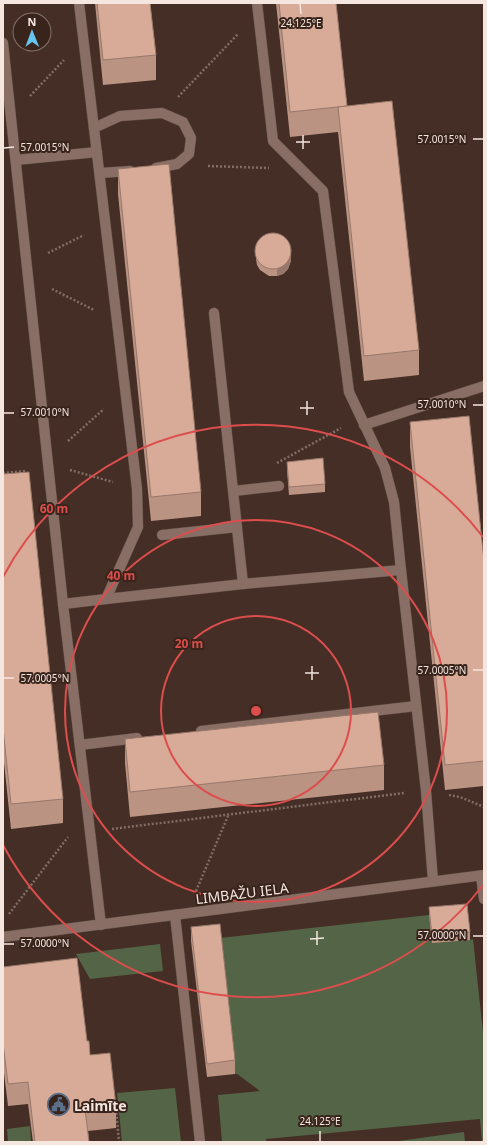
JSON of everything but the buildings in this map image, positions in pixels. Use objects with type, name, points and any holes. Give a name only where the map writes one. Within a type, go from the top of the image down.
[{"type":"street","points":[[80,3],[137,489],[138,528],[106,599]]},
{"type":"street","points":[[257,3],[273,141],[304,170],[323,191],[349,392],[385,468],[394,502],[426,791],[433,881]]},
{"type":"street","points":[[3,43],[63,604],[101,925]]},
{"type":"street","points":[[94,128],[120,116],[162,113],[183,122],[190,138],[189,154],[177,164],[100,174]]},
{"type":"street","points":[[16,160],[97,152]]},
{"type":"street","points":[[214,313],[243,584]]},
{"type":"street","points":[[364,425],[484,386]]},
{"type":"street","points":[[234,491],[279,486]]},
{"type":"street","points":[[162,535],[237,527]]},
{"type":"street","points":[[63,604],[243,584],[401,570]]},
{"type":"street","points":[[189,732],[416,706]]},
{"type":"street","points":[[80,745],[150,737]]},
{"type":"street","points":[[482,875],[484,899]]},
{"type":"street","name":"LIMBAŽU IELA","points":[[3,937],[175,916],[482,875]]},
{"type":"street","points":[[175,916],[200,1142]]},
{"type":"path","points":[[162,113],[238,33]]},
{"type":"path","points":[[11,117],[84,38]]},
{"type":"path","points":[[177,164],[304,170]]},
{"type":"path","points":[[45,255],[106,224]]},
{"type":"path","points":[[47,287],[118,322]]},
{"type":"path","points":[[65,444],[126,390]]},
{"type":"path","points":[[273,465],[340,428],[364,425]]},
{"type":"path","points":[[69,469],[137,489]]},
{"type":"path","points":[[90,832],[426,791],[460,797],[484,808]]},
{"type":"path","points":[[8,916],[88,811]]},
{"type":"path","points":[[196,891],[228,816]]},
{"type":"path","points":[[115,1105],[119,1142]]},
{"type":"green space","points":[[429,915],[470,940],[473,939],[484,1042],[484,1142],[482,1142],[480,1119],[266,1139],[266,1142],[222,1142],[218,1095],[260,1091],[235,1074],[220,938]]},
{"type":"green space","points":[[160,944],[163,971],[90,979],[76,954]]},
{"type":"green space","points":[[175,1088],[181,1142],[122,1142],[117,1093]]},
{"type":"green space","points":[[30,1126],[31,1142],[8,1142],[7,1129]]},
{"type":"green space","points":[[464,1132],[465,1142],[391,1142]]},
{"type":"place","name":"Laimīte","points":[[59,1105]]}]
